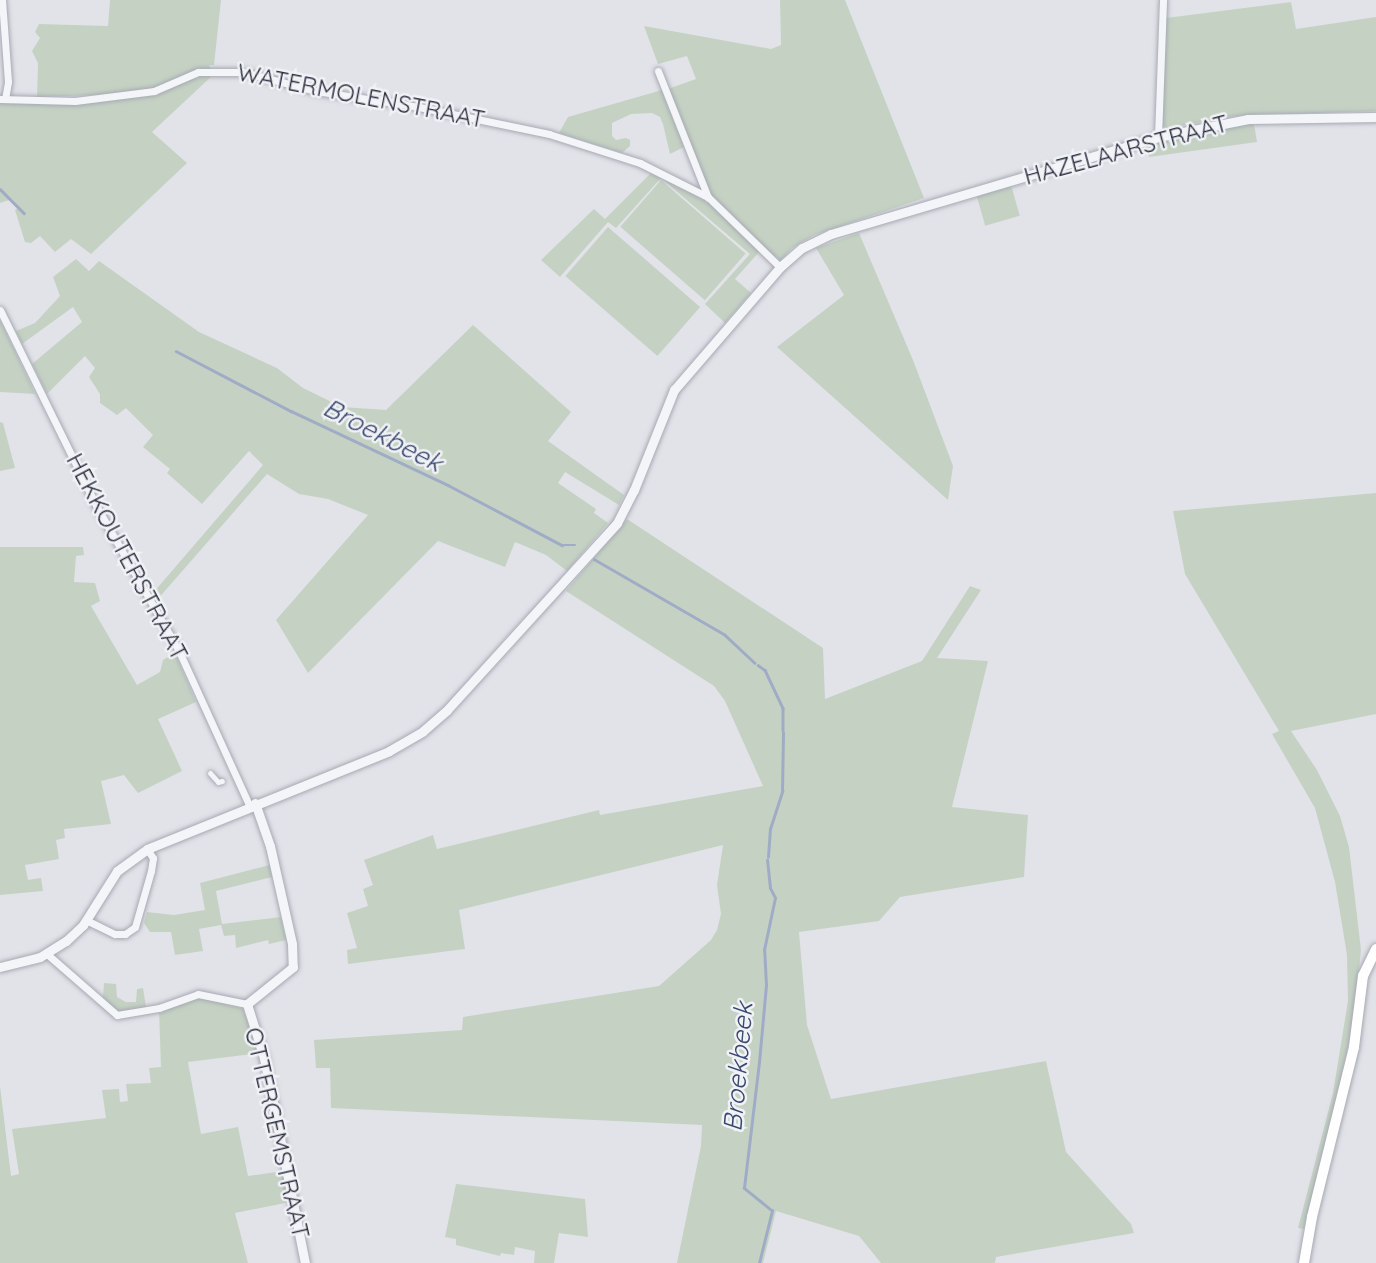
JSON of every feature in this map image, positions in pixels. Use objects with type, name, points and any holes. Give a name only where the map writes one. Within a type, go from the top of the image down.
[{"type":"main road","points":[[1304,1263],[1312,1217],[1354,1047],[1363,975],[1376,949]]},
{"type":"street","points":[[1,0],[8,82],[3,99]]},
{"type":"street","points":[[1158,137],[1163,0]]},
{"type":"street","points":[[658,71],[708,197],[780,267]]},
{"type":"street","name":"WATERMOLENSTRAAT","points":[[3,99],[75,101],[154,91],[198,72],[243,72],[316,91],[419,107],[549,134],[640,163],[708,197]]},
{"type":"street","name":"HAZELAARSTRAAT","points":[[47,954],[66,942],[86,920],[112,878],[129,860],[147,849],[252,804],[389,751],[423,731],[457,700],[617,523],[634,490],[674,390],[780,267],[802,248],[820,238],[1158,137],[1248,119],[1376,117]]},
{"type":"street","name":"HEKKOUTERSTRAAT","points":[[0,310],[98,509],[178,649],[233,776],[252,804]]},
{"type":"street","points":[[210,773],[218,782],[222,781]]},
{"type":"street","name":"OTTERGEMSTRAAT","points":[[247,1004],[293,967],[289,929],[270,846],[252,804]]},
{"type":"street","points":[[86,920],[115,934],[132,931],[139,921],[151,871],[153,858],[147,849]]},
{"type":"street","points":[[0,967],[47,954]]},
{"type":"street","name":"OTTERGEMSTRAAT","points":[[47,954],[117,1015],[159,1008],[198,994],[247,1004]]},
{"type":"street","name":"OTTERGEMSTRAAT","points":[[247,1004],[264,1058],[305,1263]]},
{"type":"green space","points":[[110,0],[221,0],[214,65],[209,65],[213,75],[152,132],[187,163],[91,254],[71,239],[55,252],[40,236],[31,243],[25,242],[15,210],[19,207],[12,199],[0,203],[0,102],[98,103],[97,95],[37,97],[38,63],[32,51],[40,38],[35,32],[39,24],[108,26]]},
{"type":"green space","points":[[780,0],[845,0],[924,198],[814,235],[792,248],[781,260],[771,254],[710,195],[668,89],[696,79],[687,56],[658,64],[644,26],[771,49],[781,45]]},
{"type":"green space","points":[[1291,2],[1296,29],[1376,17],[1376,111],[1235,116],[1161,129],[1166,18]]},
{"type":"green space","points":[[662,90],[684,147],[670,154],[660,117],[652,113],[631,114],[612,123],[612,136],[616,140],[630,140],[630,146],[622,153],[559,133],[568,117]]},
{"type":"green space","points":[[1254,124],[1257,142],[1149,157],[1148,150],[1153,142],[1207,130]]},
{"type":"green space","points":[[651,173],[661,178],[616,228],[608,222],[560,277],[541,260],[594,209],[605,219]]},
{"type":"green space","points":[[661,178],[706,201],[760,251],[735,279],[751,293],[725,323],[705,304],[750,254]]},
{"type":"green space","points":[[661,180],[746,253],[705,300],[620,227]]},
{"type":"green space","points":[[1011,185],[1020,216],[985,226],[976,195]]},
{"type":"green space","points":[[608,227],[700,307],[657,356],[565,276]]},
{"type":"green space","points":[[859,233],[913,360],[953,466],[948,500],[777,347],[844,295],[816,248]]},
{"type":"green space","points":[[76,259],[89,271],[99,261],[199,332],[277,368],[303,388],[342,407],[386,410],[473,325],[571,412],[548,441],[624,495],[619,505],[565,472],[558,483],[596,509],[594,513],[608,523],[567,571],[546,555],[515,542],[505,567],[438,541],[308,673],[276,620],[368,515],[328,499],[299,494],[267,474],[157,600],[153,593],[263,465],[249,451],[202,504],[167,473],[170,469],[143,447],[153,435],[126,408],[117,415],[100,403],[100,394],[89,377],[95,368],[85,356],[47,394],[32,364],[82,322],[73,307],[22,344],[16,331],[35,323],[60,296],[53,277]]},
{"type":"green space","points":[[0,320],[15,351],[35,394],[0,392]]},
{"type":"green space","points":[[0,422],[3,423],[15,468],[0,471]]},
{"type":"green space","points":[[1376,493],[1376,714],[1291,731],[1317,770],[1340,816],[1349,847],[1361,950],[1354,1017],[1342,1076],[1304,1229],[1298,1228],[1333,1093],[1348,1001],[1347,955],[1335,882],[1315,808],[1272,734],[1279,731],[1185,574],[1173,511]]},
{"type":"green space","points":[[627,519],[823,648],[825,699],[922,661],[970,586],[981,590],[937,658],[988,661],[952,807],[1028,815],[1024,877],[900,897],[879,921],[799,932],[807,1025],[831,1099],[1046,1061],[1066,1152],[1131,1224],[1134,1233],[996,1257],[995,1263],[881,1263],[859,1236],[776,1211],[763,1263],[677,1263],[701,1146],[702,1125],[331,1108],[330,1068],[316,1068],[314,1040],[462,1030],[463,1017],[659,986],[711,940],[717,930],[721,914],[717,885],[723,845],[459,910],[465,949],[348,964],[347,950],[357,948],[347,913],[368,906],[363,889],[373,885],[364,860],[433,835],[437,849],[599,810],[600,815],[763,786],[725,701],[714,686],[566,591]]},
{"type":"green space","points":[[0,547],[83,547],[84,555],[76,556],[74,582],[95,583],[100,601],[91,606],[137,685],[160,672],[163,660],[175,653],[196,702],[158,719],[182,771],[138,793],[124,775],[101,781],[111,824],[64,829],[65,838],[56,840],[59,859],[25,865],[28,880],[41,878],[43,891],[0,895]]},
{"type":"green space","points":[[270,865],[272,877],[216,891],[222,924],[281,917],[286,940],[269,944],[268,940],[236,948],[235,935],[224,936],[221,925],[199,929],[203,951],[175,955],[171,932],[150,932],[144,923],[147,912],[174,915],[205,910],[200,883]]},
{"type":"green space","points":[[104,983],[116,984],[117,997],[126,1002],[136,1002],[137,989],[143,988],[146,1007],[115,1012],[103,997]]},
{"type":"green space","points":[[202,997],[243,1009],[259,1053],[188,1062],[201,1134],[238,1127],[248,1176],[283,1171],[290,1202],[235,1213],[248,1263],[0,1263],[0,1086],[11,1176],[19,1174],[12,1129],[106,1118],[102,1090],[119,1089],[120,1102],[128,1101],[126,1084],[151,1083],[149,1068],[161,1067],[159,1010]]},
{"type":"green space","points":[[456,1184],[585,1199],[588,1237],[559,1233],[554,1263],[534,1263],[535,1251],[515,1247],[514,1255],[501,1253],[500,1256],[456,1245],[456,1239],[445,1237]]},
{"type":"waterway","name":"Broekbeek","points":[[0,189],[24,213]]},
{"type":"waterway","name":"Broekbeek","points":[[176,351],[291,411],[448,485],[562,545],[575,545]]},
{"type":"waterway","name":"Broekbeek","points":[[594,559],[724,634],[755,663]]},
{"type":"waterway","name":"Broekbeek","points":[[758,665],[765,670],[783,708],[783,730]]},
{"type":"waterway","name":"Broekbeek","points":[[768,857],[770,829],[782,791],[783,733]]},
{"type":"waterway","name":"Broekbeek","points":[[759,1263],[772,1211],[744,1188],[766,985],[764,950],[775,898],[770,888],[767,860]]}]
